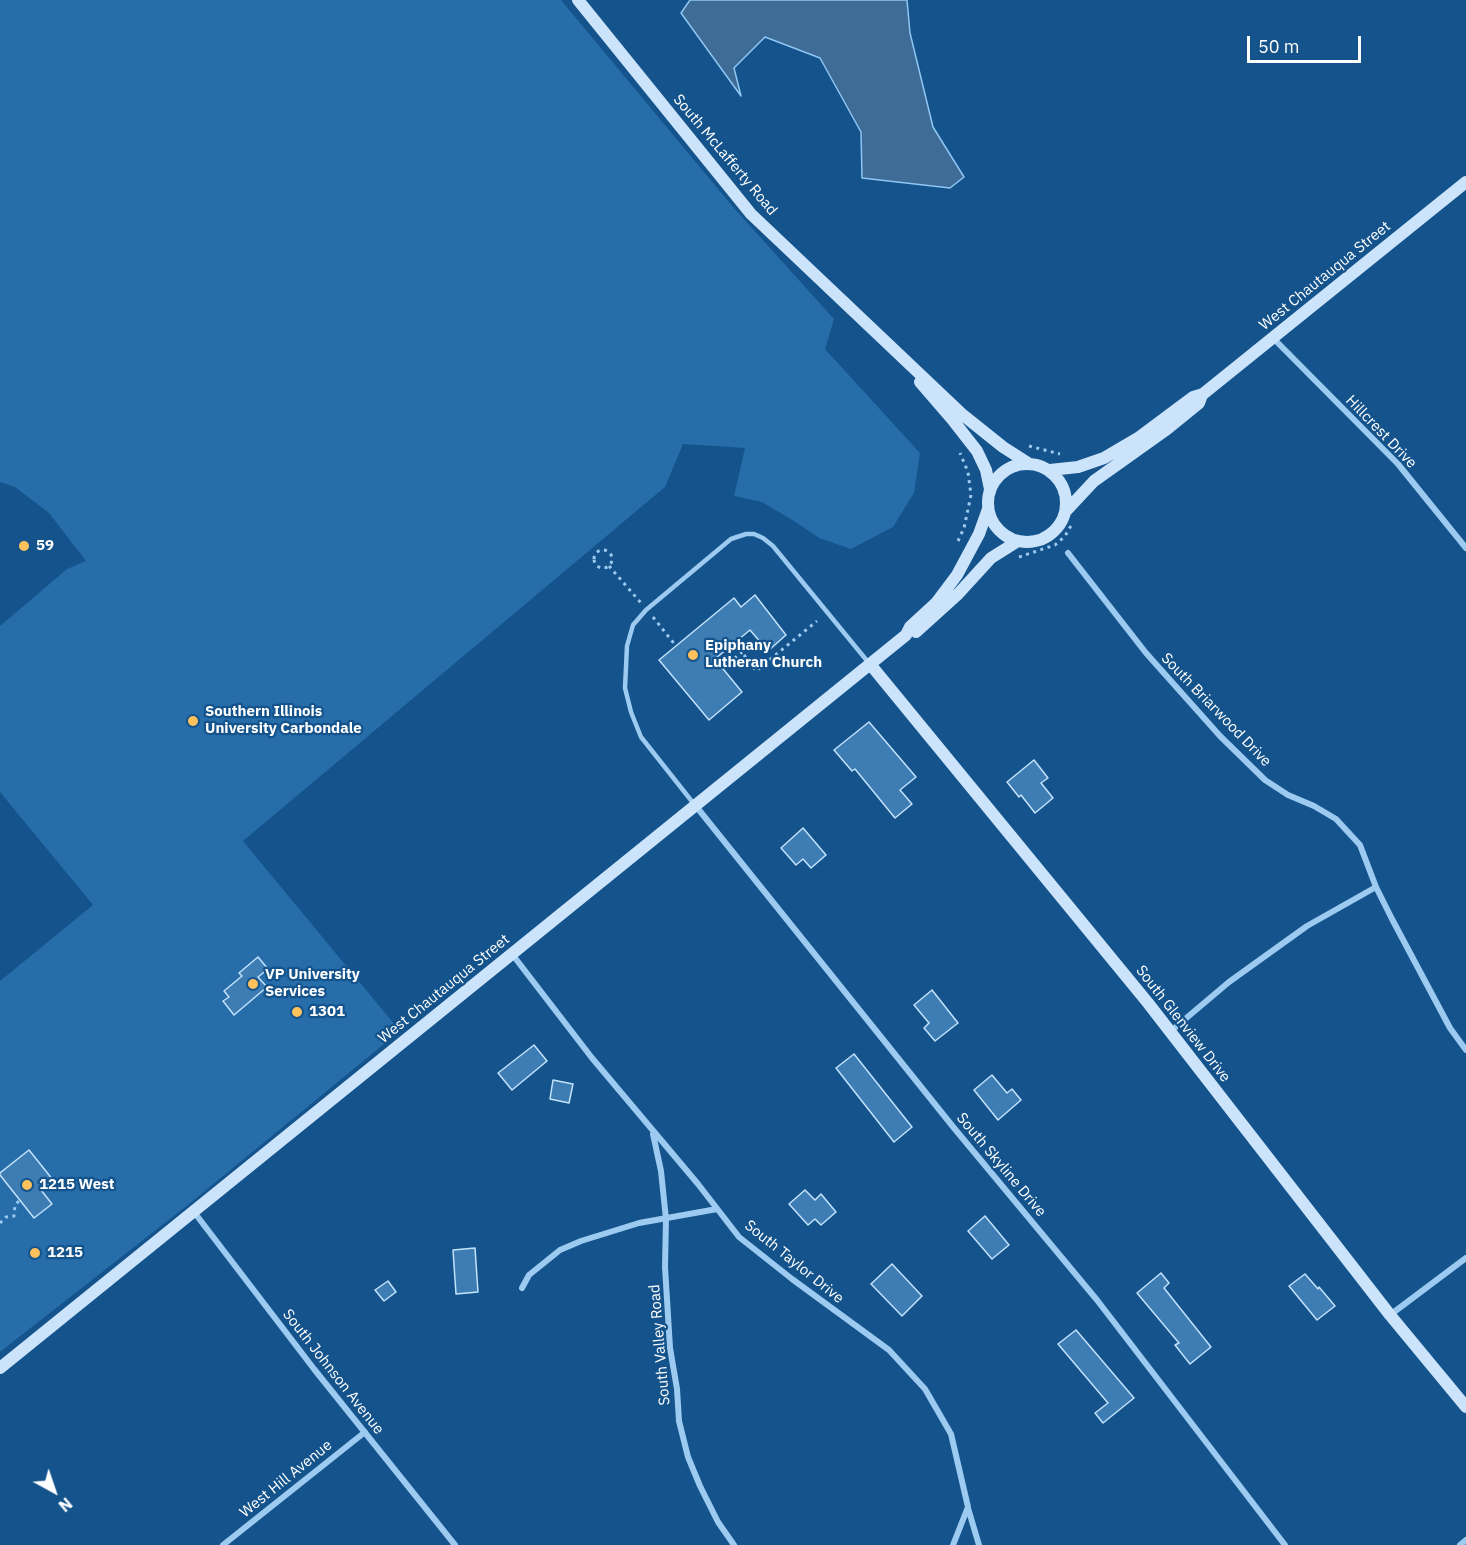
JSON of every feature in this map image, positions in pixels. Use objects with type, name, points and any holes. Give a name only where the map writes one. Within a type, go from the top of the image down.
[{"type":"street","name":"South McLafferty Road","points":[[578,0],[751,214],[982,432],[1028,463]]},
{"type":"street","name":"West Chautauqua Street","points":[[1028,463],[1050,470],[1078,467],[1104,458],[1138,438],[1193,397],[1203,394],[1466,182]]},
{"type":"street","name":"Hillcrest Drive","points":[[1272,338],[1398,464],[1466,548]]},
{"type":"street","name":"South McLafferty Road","points":[[912,368],[915,377],[952,419],[976,451],[986,470],[990,489]]},
{"type":"street","name":"West Chautauqua Street","points":[[0,1368],[695,804],[906,635],[916,632],[935,616],[991,558],[1018,541],[1034,542],[1048,536],[1070,515],[1094,481],[1167,429],[1199,403],[1203,394]]},
{"type":"street","points":[[990,489],[996,478],[1004,471],[1015,465],[1028,463]]},
{"type":"street","points":[[1050,470],[1064,488],[1070,515]]},
{"type":"street","name":"West Chautauqua Street","points":[[906,635],[910,627],[936,603],[957,575],[979,534],[988,509],[990,489]]},
{"type":"street","points":[[988,509],[997,528],[1006,536],[1018,541]]},
{"type":"street","name":"South Briarwood Drive","points":[[1068,553],[1146,653],[1220,736],[1265,780],[1288,795],[1336,819],[1360,845],[1376,887],[1450,1028],[1466,1050]]},
{"type":"street","name":"South Glenview Drive","points":[[870,664],[1171,1031],[1255,1143],[1390,1315],[1466,1407]]},
{"type":"street","name":"South Skyline Drive","points":[[695,804],[954,1128],[1097,1300],[1285,1545]]},
{"type":"street","points":[[1171,1031],[1229,982],[1307,926],[1376,887]]},
{"type":"street","name":"South Taylor Drive","points":[[512,953],[592,1058],[739,1237],[889,1350],[925,1389],[951,1434],[979,1545]]},
{"type":"street","name":"South Valley Road","points":[[652,1130],[661,1171],[666,1219],[665,1267],[670,1348],[677,1389],[679,1421],[688,1457],[700,1486],[718,1522],[734,1545]]},
{"type":"street","points":[[522,1288],[529,1275],[560,1250],[594,1236],[639,1223],[717,1209]]},
{"type":"street","name":"South Johnson Avenue","points":[[194,1212],[314,1369],[455,1545]]},
{"type":"street","points":[[1390,1315],[1466,1258]]},
{"type":"street","name":"West Hill Avenue","points":[[223,1545],[365,1432]]},
{"type":"street","points":[[953,1545],[968,1507]]},
{"type":"street","points":[[1460,1545],[1466,1540]]},
{"type":"lane","points":[[695,804],[640,737],[626,688],[627,646],[633,625],[646,610],[731,539],[754,534],[773,546],[870,664]]},
{"type":"path","points":[[1022,442],[1056,454],[1067,453]]},
{"type":"path","points":[[955,548],[964,528],[971,495],[968,472],[956,444]]},
{"type":"path","points":[[1017,558],[1055,545],[1065,536],[1070,515]]},
{"type":"path","points":[[601,551],[609,553],[612,561],[609,566],[598,567],[594,559],[596,554],[601,551]]},
{"type":"path","points":[[609,566],[676,646]]},
{"type":"path","points":[[735,643],[756,671],[817,621]]},
{"type":"path","points":[[723,668],[741,652]]},
{"type":"path","points":[[0,1223],[6,1217],[14,1216],[15,1205],[20,1200]]},
{"type":"shaded area","name":"Southern Illinois University Carbondale","points":[[0,0],[561,0],[733,207],[834,319],[825,349],[920,453],[914,493],[893,527],[851,549],[819,538],[762,502],[734,496],[745,448],[683,444],[665,487],[243,841],[400,1031],[189,1204],[0,1352],[0,981],[93,905],[0,792],[0,626],[67,569],[86,561],[49,513],[15,487],[0,482]]},
{"type":"shaded area","points":[[690,0],[907,0],[910,33],[933,127],[964,177],[950,188],[862,178],[861,132],[820,58],[765,37],[734,68],[741,96],[681,13]]},
{"type":"building","name":"Epiphany Lutheran Church","points":[[755,595],[786,635],[768,651],[750,630],[715,659],[742,692],[709,720],[659,660],[734,598],[741,607]]},
{"type":"building","points":[[869,722],[916,777],[900,790],[912,804],[895,818],[855,769],[852,771],[834,750]]},
{"type":"building","points":[[1034,760],[1048,778],[1041,783],[1053,798],[1035,813],[1007,782]]},
{"type":"building","points":[[803,828],[826,855],[811,868],[803,859],[796,865],[781,848]]},
{"type":"building","name":"VP University Services","points":[[258,957],[268,969],[258,977],[267,987],[234,1015],[223,1001],[229,997],[224,991],[242,976],[239,973]]},
{"type":"building","points":[[932,990],[958,1023],[935,1041],[924,1028],[929,1023],[914,1005]]},
{"type":"building","points":[[534,1045],[547,1061],[512,1090],[498,1073]]},
{"type":"building","points":[[854,1054],[912,1127],[894,1142],[836,1068]]},
{"type":"building","points":[[992,1075],[1007,1093],[1012,1089],[1021,1100],[998,1120],[974,1090]]},
{"type":"building","points":[[553,1080],[573,1084],[569,1103],[550,1099]]},
{"type":"building","name":"1215 West","points":[[29,1150],[53,1180],[41,1190],[52,1204],[34,1218],[0,1175]]},
{"type":"building","points":[[805,1190],[815,1200],[821,1194],[836,1212],[821,1225],[815,1219],[808,1225],[789,1204]]},
{"type":"building","points":[[985,1216],[1009,1245],[992,1259],[968,1231]]},
{"type":"building","points":[[475,1248],[478,1292],[456,1294],[453,1250]]},
{"type":"building","points":[[892,1264],[922,1296],[902,1316],[871,1284]]},
{"type":"building","points":[[1161,1273],[1169,1283],[1164,1288],[1211,1347],[1190,1364],[1175,1345],[1179,1343],[1137,1293]]},
{"type":"building","points":[[1305,1274],[1335,1306],[1317,1320],[1289,1286]]},
{"type":"building","points":[[388,1281],[396,1292],[384,1301],[375,1290]]},
{"type":"building","points":[[1076,1330],[1134,1398],[1103,1423],[1095,1413],[1108,1403],[1058,1344]]},
{"type":"place","name":"59","points":[[24,546]]},
{"type":"place","name":"Epiphany Lutheran Church","points":[[693,655]]},
{"type":"place","name":"Southern Illinois University Carbondale","points":[[193,721]]},
{"type":"place","name":"VP University Services","points":[[253,984]]},
{"type":"place","name":"1301","points":[[297,1012]]},
{"type":"place","name":"1215 West","points":[[27,1185]]},
{"type":"place","name":"1215","points":[[35,1253]]}]
